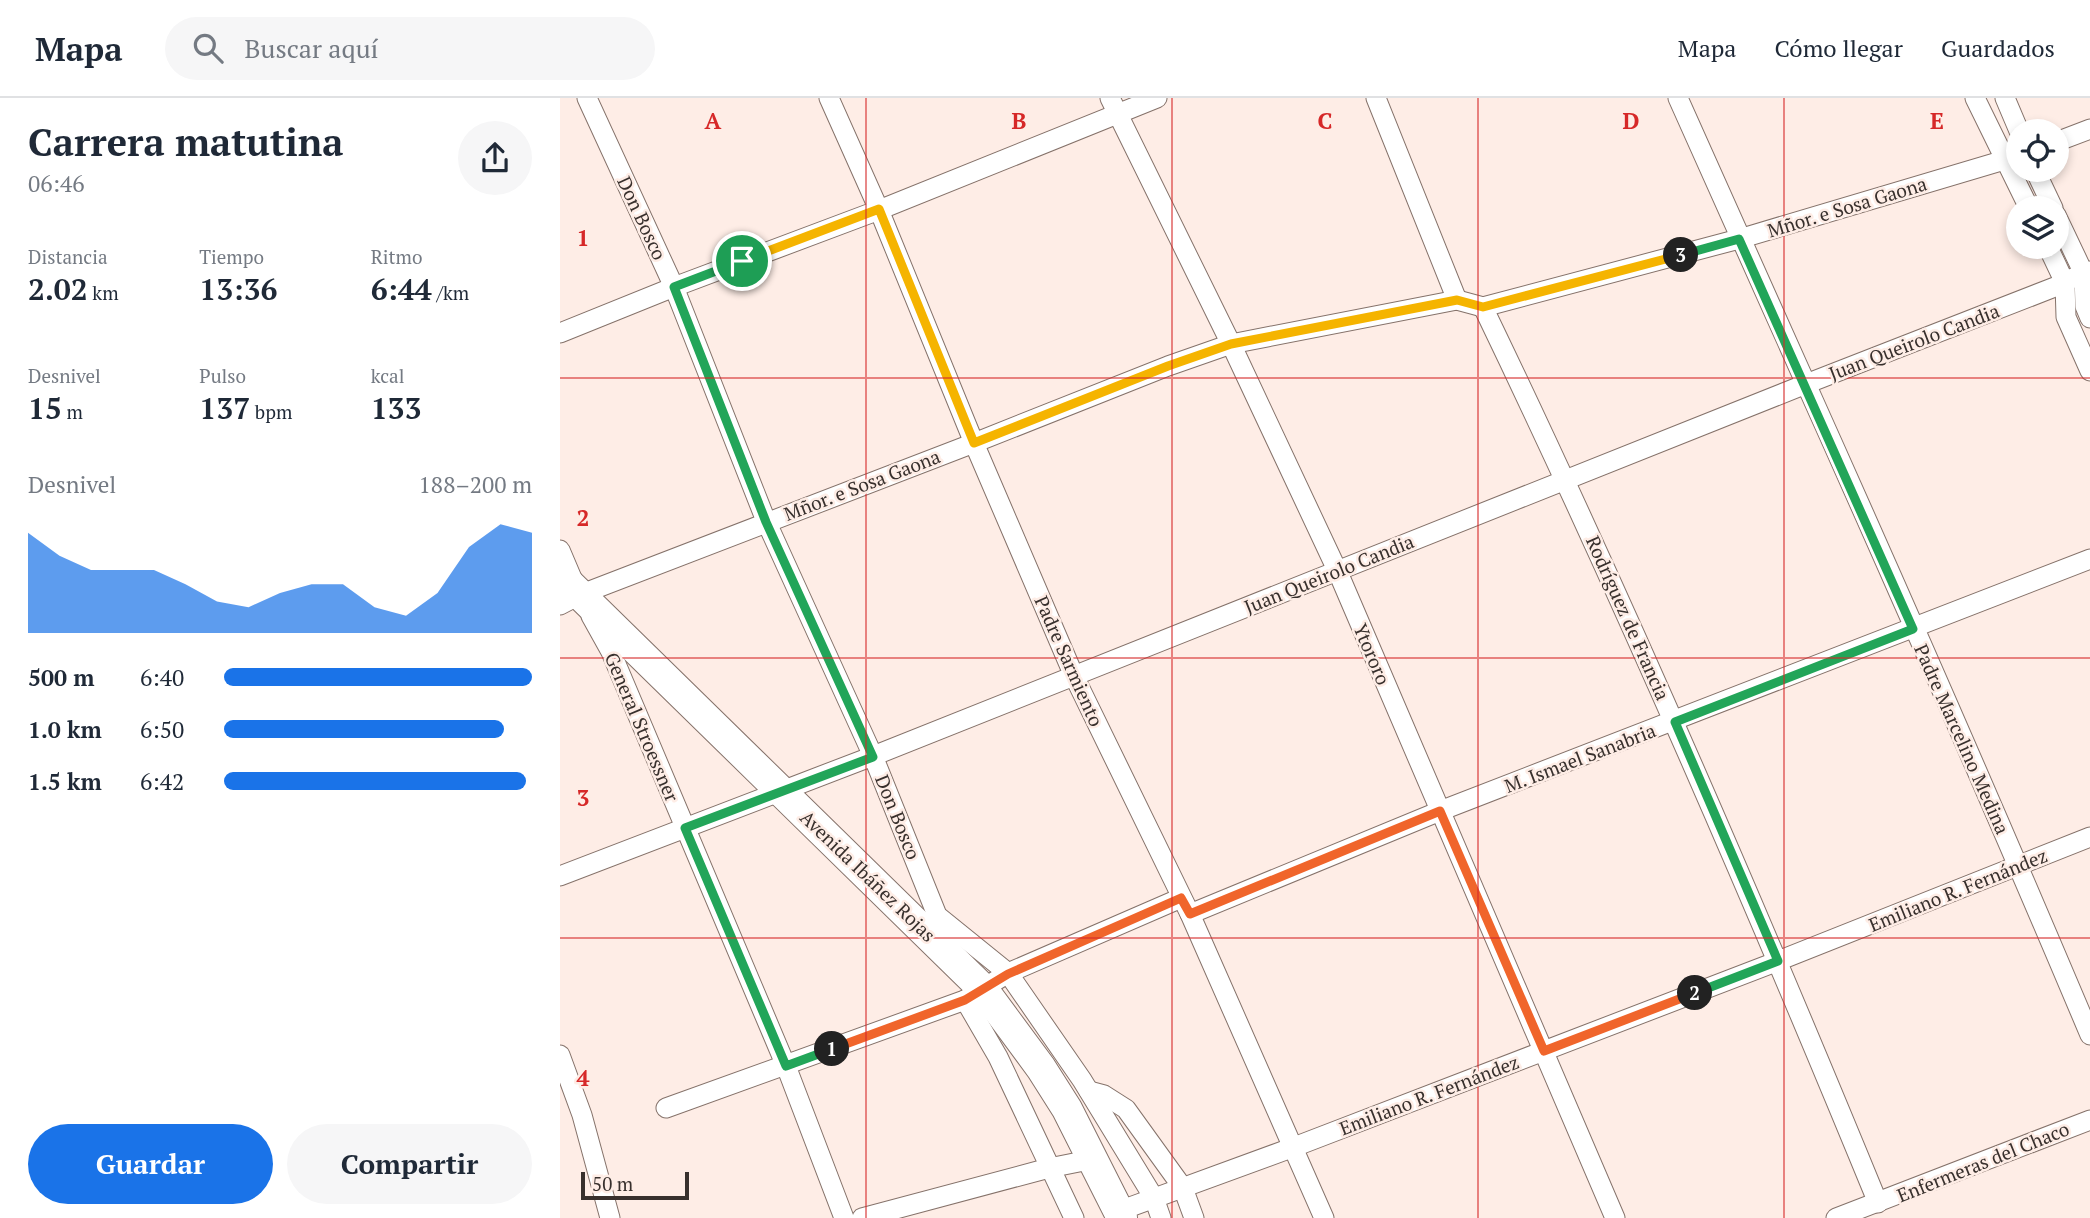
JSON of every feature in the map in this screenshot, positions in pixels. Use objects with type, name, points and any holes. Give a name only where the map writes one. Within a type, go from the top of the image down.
[{"type":"highway","name":"Avenida Ibáñez Rojas","points":[[566,592],[985,987],[1047,1078],[1094,1159],[1121,1214]]},
{"type":"street","name":"Don Bosco","points":[[587,98],[674,287],[766,522],[873,757],[955,960]]},
{"type":"street","name":"Padre Sarmiento","points":[[829,98],[879,209],[974,443],[1074,676],[1185,906],[1324,1218]]},
{"type":"street","points":[[560,334],[674,287],[879,209],[1113,106],[1157,98]]},
{"type":"street","points":[[1376,98],[1457,300]]},
{"type":"street","name":"Padre Marcelino Medina","points":[[1678,98],[2018,866],[2090,1035]]},
{"type":"street","points":[[1975,98],[2006,150]]},
{"type":"street","points":[[2005,98],[2014,119]]},
{"type":"street","name":"Ytororo","points":[[1113,106],[1231,344],[1337,570],[1615,1218]]},
{"type":"street","points":[[2069,137],[2090,130]]},
{"type":"street","name":"Mñor. e Sosa Gaona","points":[[566,592],[766,522],[1231,344],[1457,300],[1483,307],[1739,239],[2006,159]]},
{"type":"street","points":[[2069,239],[2087,272],[2085,306],[2090,318]]},
{"type":"street","points":[[2054,259],[2065,283],[2066,317],[2090,371]]},
{"type":"street","name":"Juan Queirolo Candia","points":[[560,876],[873,757],[2087,272]]},
{"type":"street","name":"Rodríguez de Francia","points":[[1483,307],[1566,480],[1675,722],[1878,1203]]},
{"type":"street","name":"General Stroessner","points":[[560,550],[566,592],[611,652],[786,1066],[844,1218]]},
{"type":"street","name":"M. Ismael Sanabria","points":[[666,1108],[786,1066],[1185,906],[1675,722],[2090,559]]},
{"type":"street","name":"Emiliano R. Fernández","points":[[1121,1214],[1154,1198],[1778,961],[2090,837]]},
{"type":"street","points":[[937,916],[985,987],[1088,1091],[1154,1198],[1161,1218]]},
{"type":"street","points":[[985,987],[998,1057],[1074,1218]]},
{"type":"street","points":[[560,1055],[582,1115],[610,1218]]},
{"type":"street","points":[[1088,1091],[1104,1095],[1126,1109],[1183,1188],[1194,1218]]},
{"type":"street","name":"Enfermeras del Chaco","points":[[1836,1218],[2090,1119]]},
{"type":"street","points":[[862,1218],[1049,1168],[1094,1159]]},
{"type":"route","points":[[879,209],[974,443],[1168,366],[1231,344],[1457,300],[1483,307],[1739,239],[1913,629],[1675,722],[1778,961],[1544,1051],[1440,811],[1190,914],[1181,898],[1008,974],[965,1000],[786,1066],[685,828],[873,757],[766,522],[674,287],[742,261],[879,209]]}]
